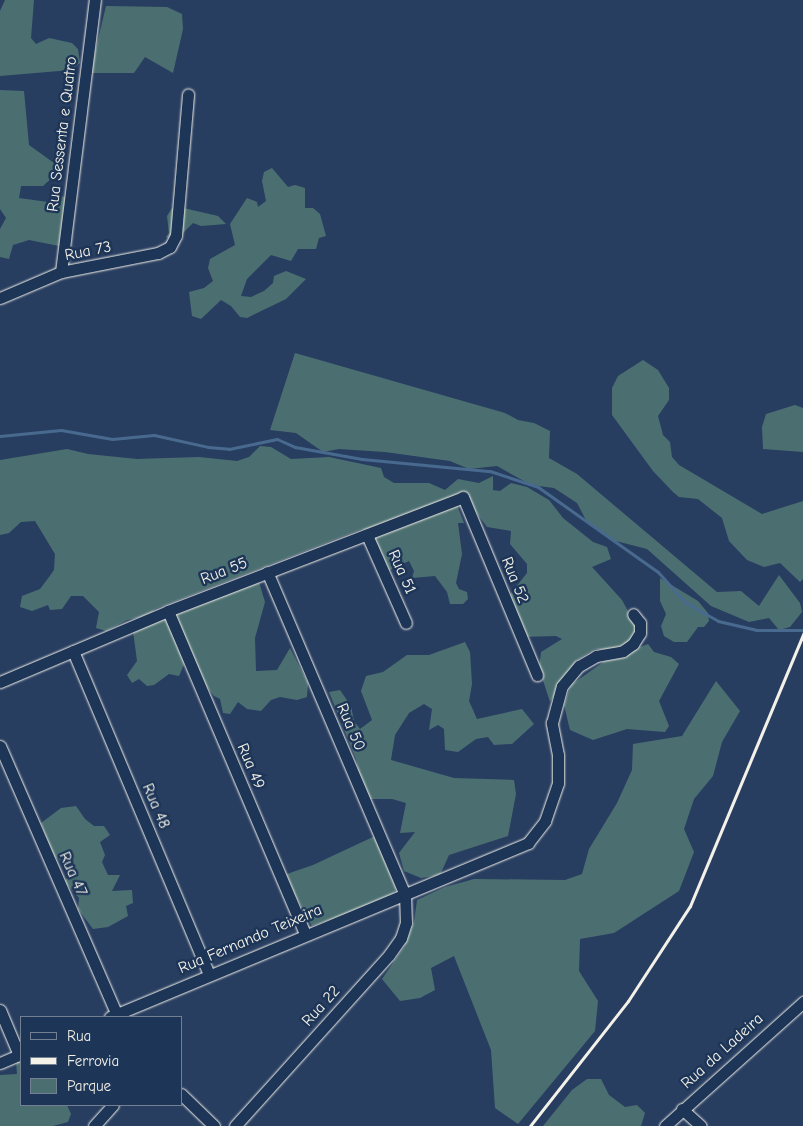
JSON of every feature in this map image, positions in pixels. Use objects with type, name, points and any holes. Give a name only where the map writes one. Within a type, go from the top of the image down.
[{"type":"street","name":"Rua Sessenta e Quatro","points":[[61,272],[95,0]]},
{"type":"street","name":"Rua 73","points":[[0,298],[61,272],[158,253],[170,248],[176,235],[188,95]]},
{"type":"street","name":"Rua 55","points":[[0,682],[168,611],[463,497]]},
{"type":"street","name":"Rua 52","points":[[463,497],[536,675]]},
{"type":"street","name":"Rua 51","points":[[368,535],[406,623]]},
{"type":"street","name":"Rua 50","points":[[267,572],[405,895]]},
{"type":"street","name":"Rua 49","points":[[168,611],[305,934]]},
{"type":"street","name":"Rua Fernando Teixeira","points":[[115,1016],[305,934],[515,850],[538,834],[558,783],[558,755],[552,723],[562,686],[579,666],[596,656],[623,651],[634,644],[640,633],[640,623],[634,614]]},
{"type":"street","name":"Rua 48","points":[[73,651],[209,974]]},
{"type":"street","name":"Rua 47","points":[[0,746],[115,1016]]},
{"type":"street","name":"Rua 22","points":[[234,1126],[389,955],[401,938],[406,924],[405,895]]},
{"type":"street","name":"Rua da Ladeira","points":[[665,1126],[803,1002]]},
{"type":"street","points":[[0,1010],[20,1054],[0,1063]]},
{"type":"street","points":[[182,1095],[214,1126]]},
{"type":"street","points":[[94,1126],[112,1106]]},
{"type":"street","points":[[682,1109],[701,1126]]},
{"type":"green space","points":[[5,0],[34,0],[31,38],[36,44],[49,38],[72,43],[78,49],[80,63],[71,70],[0,76],[0,11]]},
{"type":"green space","points":[[106,6],[167,7],[182,14],[183,29],[173,73],[145,57],[134,73],[90,73]]},
{"type":"green space","points":[[0,90],[24,91],[29,145],[54,163],[56,174],[43,186],[21,186],[19,198],[48,202],[51,195],[66,197],[59,246],[29,240],[13,245],[9,259],[0,257],[0,229],[6,218],[0,209]]},
{"type":"green space","points":[[272,168],[288,187],[295,185],[305,188],[305,208],[313,208],[320,214],[326,236],[319,238],[316,249],[298,249],[291,261],[271,255],[247,279],[241,296],[251,297],[264,291],[273,283],[274,276],[286,271],[306,279],[286,299],[247,318],[240,317],[231,306],[221,300],[201,319],[192,316],[189,292],[204,288],[213,281],[208,268],[210,259],[235,245],[230,224],[247,198],[257,202],[258,207],[266,201],[262,181],[264,172]]},
{"type":"green space","points":[[179,207],[218,216],[226,224],[201,226],[193,223],[174,242],[166,237],[169,233],[167,216],[172,208]]},
{"type":"green space","points":[[295,353],[505,413],[518,420],[534,423],[550,431],[549,458],[577,474],[717,592],[741,591],[759,606],[779,575],[800,603],[802,612],[790,627],[779,630],[769,618],[749,622],[711,606],[647,549],[612,540],[587,522],[577,503],[554,488],[531,485],[497,466],[469,469],[450,461],[385,452],[339,449],[323,452],[296,433],[270,430]]},
{"type":"green space","points":[[643,360],[658,370],[669,388],[669,400],[658,416],[663,435],[670,442],[672,457],[679,465],[762,514],[803,501],[803,579],[800,582],[780,563],[764,567],[747,560],[729,541],[722,518],[698,499],[679,497],[673,492],[653,471],[612,415],[612,388],[618,376]]},
{"type":"green space","points":[[795,405],[803,408],[803,452],[763,449],[762,427],[766,414]]},
{"type":"green space","points":[[260,446],[271,447],[291,459],[329,457],[381,468],[384,477],[394,483],[429,483],[445,490],[458,479],[479,483],[493,476],[493,490],[500,491],[511,483],[527,487],[549,500],[563,518],[593,542],[607,547],[611,559],[592,567],[622,600],[635,624],[636,633],[628,643],[612,649],[595,649],[577,660],[550,702],[539,668],[541,652],[562,639],[556,636],[521,637],[508,597],[527,573],[527,564],[510,544],[511,531],[487,527],[470,504],[466,494],[460,492],[454,497],[464,523],[458,523],[462,554],[456,583],[459,589],[467,592],[468,599],[463,604],[450,604],[447,592],[435,576],[412,578],[414,571],[409,561],[388,571],[369,530],[362,529],[155,609],[149,615],[127,620],[106,631],[96,628],[99,612],[83,596],[71,596],[62,609],[50,610],[48,605],[32,611],[20,607],[22,596],[40,589],[54,570],[55,554],[35,521],[21,522],[9,533],[0,535],[0,460],[67,449],[88,454],[137,459],[199,457],[237,461],[249,457]]},
{"type":"green space","points":[[660,578],[698,601],[708,613],[709,621],[704,627],[698,627],[687,642],[674,642],[664,636],[661,626],[666,614],[660,601]]},
{"type":"green space","points":[[259,582],[265,602],[255,638],[256,671],[277,670],[290,648],[308,683],[307,697],[297,700],[280,697],[271,700],[261,711],[247,709],[238,702],[230,714],[223,713],[220,699],[214,696],[186,660],[179,676],[169,674],[154,685],[147,686],[139,679],[132,683],[127,675],[137,661],[133,631]]},
{"type":"green space","points":[[465,642],[470,652],[472,684],[469,701],[477,719],[522,709],[534,724],[512,744],[494,745],[488,737],[476,739],[458,752],[445,750],[444,729],[438,725],[429,730],[432,709],[424,704],[409,713],[395,735],[391,760],[454,778],[514,780],[516,794],[508,836],[449,855],[440,875],[421,878],[404,871],[399,853],[415,832],[400,833],[406,803],[392,799],[364,799],[356,759],[329,692],[340,690],[351,706],[354,721],[360,729],[372,720],[361,691],[366,676],[383,672],[407,655],[429,655]]},
{"type":"green space","points":[[648,644],[654,652],[671,657],[679,664],[659,701],[669,726],[665,732],[627,729],[593,740],[570,730],[564,705],[571,685],[606,660]]},
{"type":"green space","points":[[716,681],[740,711],[722,742],[713,776],[694,799],[684,829],[694,852],[679,891],[614,933],[580,939],[579,971],[598,1001],[595,1031],[518,1124],[495,1108],[491,1050],[454,956],[431,968],[435,990],[420,998],[400,1001],[382,979],[404,947],[414,922],[417,900],[445,887],[474,879],[565,880],[582,874],[589,849],[617,803],[632,770],[633,744],[682,736]]},
{"type":"green space","points":[[76,806],[85,819],[94,826],[104,826],[110,835],[100,842],[105,855],[102,862],[108,875],[120,875],[112,891],[132,890],[133,903],[126,906],[128,916],[108,927],[93,929],[78,909],[79,898],[64,881],[67,878],[64,862],[54,857],[41,823],[61,808]]},
{"type":"green space","points":[[375,836],[397,887],[394,893],[389,898],[312,926],[284,875],[313,865]]},
{"type":"green space","points":[[20,1059],[20,1106],[67,1106],[71,1114],[68,1122],[53,1126],[0,1126],[0,1075],[17,1074],[16,1061]]},
{"type":"green space","points":[[587,1079],[601,1079],[609,1095],[625,1107],[637,1105],[645,1113],[641,1126],[543,1126],[572,1090]]},
{"type":"waterway","points":[[0,436],[61,430],[112,439],[154,435],[208,447],[229,449],[277,439],[295,447],[362,459],[490,471],[538,487],[658,572],[686,603],[718,621],[756,630],[803,630]]},
{"type":"railway","points":[[530,1126],[628,1001],[690,906],[803,634]]}]
